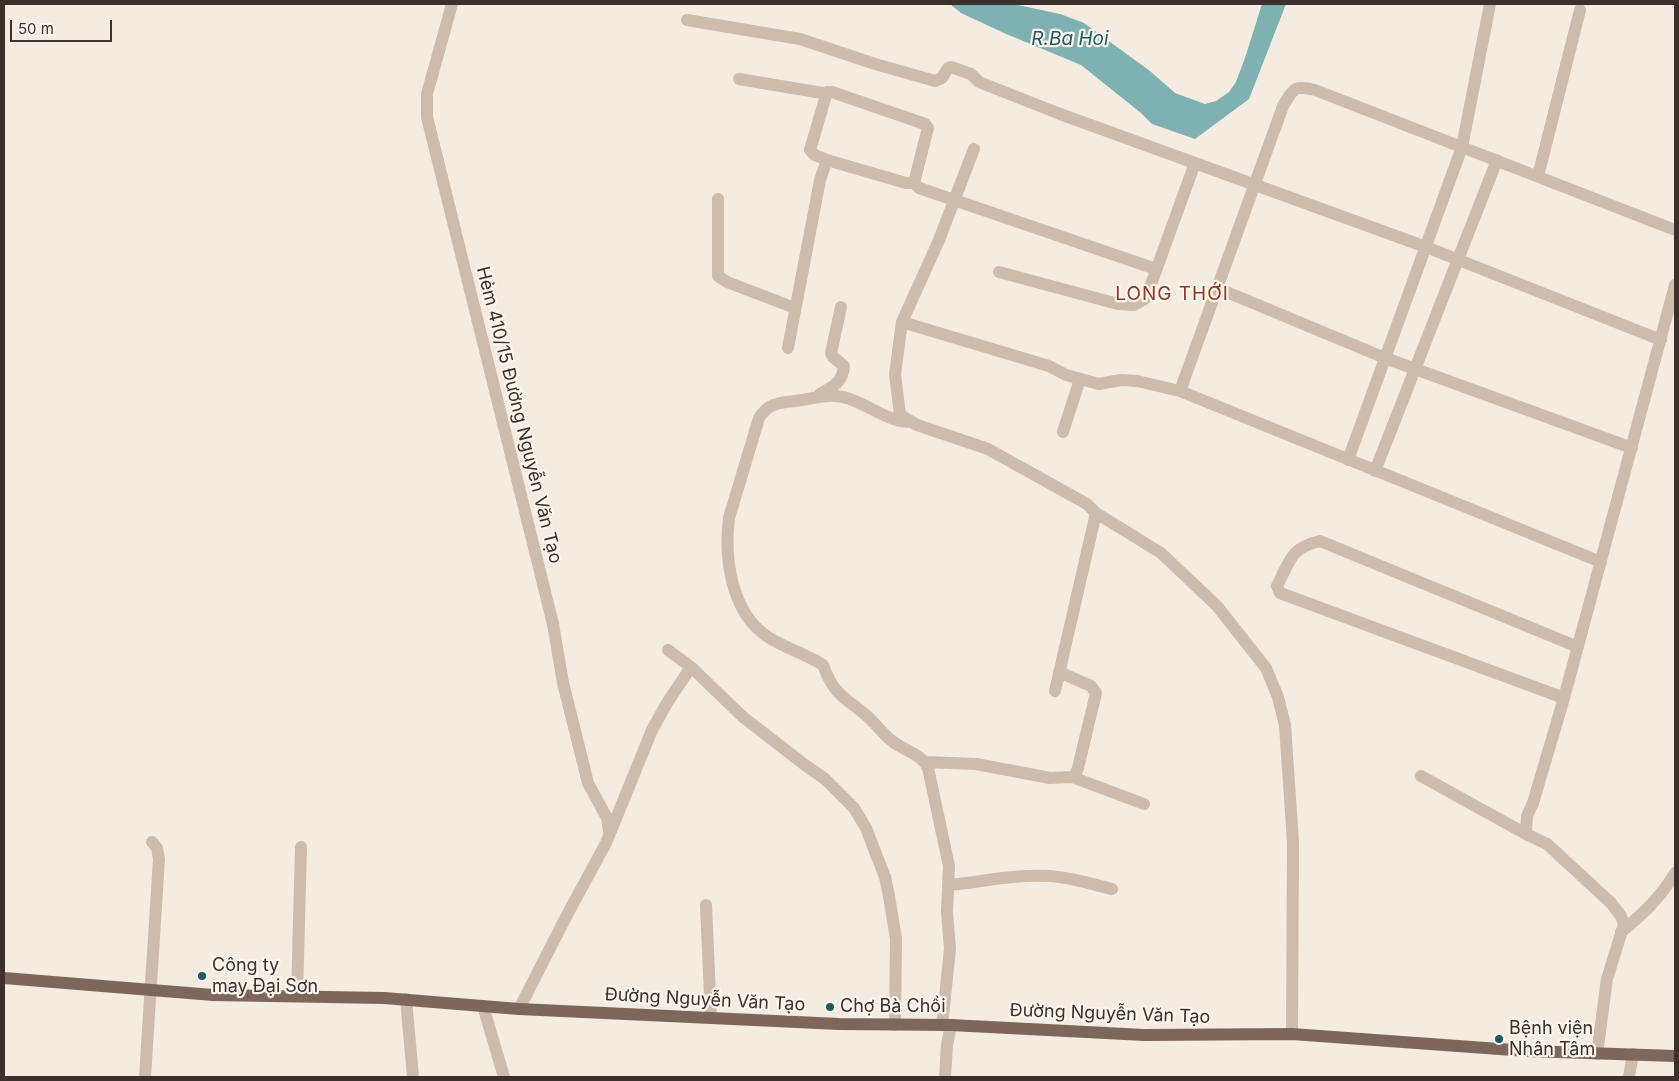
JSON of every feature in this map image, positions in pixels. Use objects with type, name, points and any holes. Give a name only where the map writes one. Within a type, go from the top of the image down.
[{"type":"main road","name":"Đường Nguyễn Văn Tạo","points":[[4,978],[213,995],[384,998],[519,1009],[839,1024],[946,1025],[1144,1035],[1292,1034],[1597,1054],[1675,1056]]},
{"type":"street","name":"Hẻm 410/15 Đường Nguyễn Văn Tạo","points":[[452,4],[427,94],[427,117],[553,624],[563,683],[588,783],[607,818],[609,832]]},
{"type":"street","points":[[1348,460],[1462,146],[1490,4]]},
{"type":"street","points":[[1538,176],[1580,10]]},
{"type":"street","points":[[687,20],[800,39],[875,64],[935,81],[942,78],[950,67],[971,74],[979,82],[1010,95],[1426,247],[1661,340]]},
{"type":"street","points":[[739,79],[822,93],[832,92],[921,122],[928,128],[914,183]]},
{"type":"street","points":[[1180,391],[1283,106],[1293,90],[1302,87],[1315,90],[1674,228]]},
{"type":"street","points":[[827,92],[810,150],[816,155],[827,160],[906,183],[914,183],[919,188],[1156,269]]},
{"type":"street","points":[[974,149],[939,240],[902,322],[895,374],[900,415],[911,422],[988,449],[1087,504],[1096,513],[1160,553],[1217,606],[1266,668],[1278,697],[1285,725],[1293,842],[1292,1034]]},
{"type":"street","points":[[788,348],[820,180],[827,160]]},
{"type":"street","points":[[1375,471],[1497,160]]},
{"type":"street","points":[[999,272],[1118,304],[1134,305],[1146,298],[1195,163]]},
{"type":"street","points":[[718,199],[718,276],[727,282],[795,308]]},
{"type":"street","points":[[1526,834],[1527,816],[1533,803],[1564,698],[1675,285]]},
{"type":"street","points":[[1217,288],[1385,358],[1632,448]]},
{"type":"street","points":[[813,398],[836,386],[844,372],[844,366],[832,358],[842,306]]},
{"type":"street","points":[[902,322],[1049,366],[1066,375],[1099,384],[1121,380],[1137,381],[1180,391],[1601,562]]},
{"type":"street","points":[[1062,432],[1080,379]]},
{"type":"street","points":[[911,422],[901,422],[861,404],[835,396],[772,406],[764,410],[759,418],[729,518],[727,534],[734,590],[745,612],[758,629],[769,638],[823,665],[829,681],[836,692],[867,716],[892,741],[925,762],[976,764],[1050,778],[1072,778],[1144,804]]},
{"type":"street","points":[[1055,691],[1096,513]]},
{"type":"street","points":[[1564,698],[1280,593],[1277,586],[1296,551],[1306,544],[1320,542],[1578,647]]},
{"type":"street","points":[[668,650],[691,667],[743,718],[825,779],[854,808],[866,828],[885,877],[896,939],[895,1025]]},
{"type":"street","points":[[519,1009],[606,843],[652,730],[691,667]]},
{"type":"street","points":[[1059,672],[1091,686],[1096,693],[1078,768],[1072,778]]},
{"type":"street","points":[[925,762],[928,768],[949,866],[947,912],[950,949],[945,1077]]},
{"type":"street","points":[[1421,776],[1547,844],[1611,903],[1622,916],[1624,924],[1607,979],[1597,1054]]},
{"type":"street","points":[[145,1077],[159,859],[157,848],[152,842]]},
{"type":"street","points":[[297,996],[301,847]]},
{"type":"street","points":[[1621,932],[1643,914],[1656,900],[1675,873]]},
{"type":"street","points":[[948,885],[1025,876],[1049,876],[1077,880],[1112,889]]},
{"type":"street","points":[[706,905],[711,1018]]},
{"type":"street","points":[[406,1000],[414,1077]]},
{"type":"street","points":[[483,1006],[504,1077]]},
{"type":"street","points":[[1629,1077],[1633,1054]]},
{"type":"water","name":"R.Ba Hoi","points":[[950,4],[1013,4],[1060,14],[1084,23],[1150,71],[1175,93],[1205,104],[1216,101],[1229,92],[1236,82],[1262,4],[1286,4],[1249,99],[1195,139],[1152,124],[1081,65],[961,13]]},
{"type":"place","name":"Công ty may Đại Sơn","points":[[202,976]]},
{"type":"place","name":"Chợ Bà Chồi","points":[[830,1007]]},
{"type":"place","name":"Bệnh viện Nhân Tâm","points":[[1499,1039]]},
{"type":"district","name":"LONG THỚI","points":[[1172,294]]}]
